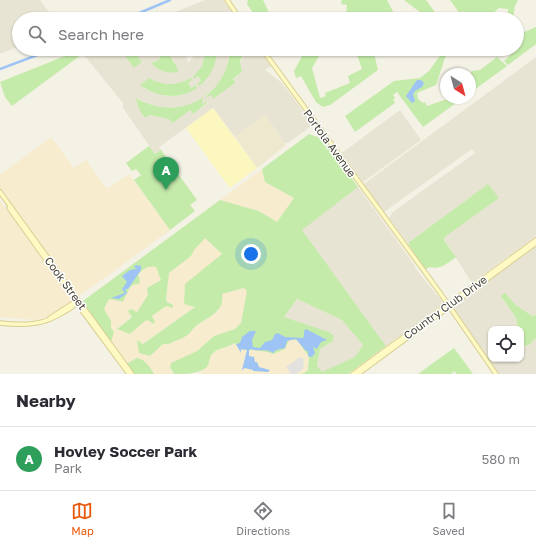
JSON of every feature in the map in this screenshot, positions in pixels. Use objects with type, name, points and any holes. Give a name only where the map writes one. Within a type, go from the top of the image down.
[{"type":"main road","points":[[227,0],[235,12]]},
{"type":"main road","name":"Portola Avenue","points":[[267,56],[442,297]]},
{"type":"main road","name":"Cook Street","points":[[0,192],[58,271],[94,326],[129,374]]},
{"type":"main road","name":"Cook Street","points":[[0,196],[51,267],[132,374]]},
{"type":"main road","points":[[18,222],[24,225]]},
{"type":"main road","name":"Portola Avenue","points":[[398,237],[424,270],[496,374]]},
{"type":"main road","name":"Country Club Drive","points":[[360,373],[375,360],[536,240]]},
{"type":"main road","name":"Country Club Drive","points":[[448,306],[460,299],[536,243]]},
{"type":"main road","points":[[416,263],[424,270]]},
{"type":"main road","points":[[51,267],[58,271]]},
{"type":"main road","points":[[460,299],[464,293]]},
{"type":"main road","points":[[0,321],[27,323],[45,320],[77,301]]},
{"type":"main road","points":[[94,326],[106,338]]},
{"type":"main road","points":[[116,356],[124,363]]},
{"type":"main road","name":"Country Club Drive","points":[[353,374],[368,363],[375,360]]},
{"type":"main road","points":[[360,373],[368,363]]},
{"type":"shaded area","points":[[0,0],[40,0],[49,12],[12,12],[12,49],[0,54]]},
{"type":"shaded area","points":[[205,0],[223,0],[232,12],[175,12]]},
{"type":"shaded area","points":[[85,56],[126,56],[142,62],[137,56],[160,56],[159,60],[151,63],[160,70],[168,73],[175,62],[170,56],[186,56],[188,63],[193,56],[204,56],[202,66],[194,79],[198,76],[201,81],[206,80],[213,69],[216,56],[229,56],[224,75],[218,85],[206,96],[211,94],[213,97],[210,101],[242,72],[240,64],[243,56],[264,56],[271,66],[265,70],[282,83],[311,122],[310,127],[288,143],[284,142],[265,115],[235,137],[213,108],[159,147],[161,150],[155,154],[123,108],[123,103]],"holes":[[[149,78],[160,83],[170,85],[180,83],[190,78],[188,83],[191,88],[195,85],[188,93],[176,96],[165,96],[145,89],[145,83]],[[137,98],[153,106],[169,108],[187,106],[204,98],[201,102],[203,104],[207,101],[208,103],[193,114],[190,110],[173,122],[170,119],[149,115]]]},
{"type":"shaded area","points":[[536,57],[536,236],[472,283],[444,239],[488,184],[408,243],[389,218],[393,212],[475,153],[472,149],[384,212],[364,184],[472,104],[476,104],[476,101]]},
{"type":"shaded area","points":[[400,110],[421,140],[363,182],[342,153]]},
{"type":"shaded area","points":[[265,115],[286,145],[257,168],[235,137]]},
{"type":"shaded area","points":[[51,137],[74,168],[86,160],[107,189],[129,174],[170,230],[78,297],[0,189],[0,175]]},
{"type":"shaded area","points":[[262,169],[265,182],[294,198],[277,222],[259,211],[220,200]]},
{"type":"shaded area","points":[[358,187],[415,268],[444,304],[386,346],[301,229]]},
{"type":"shaded area","points":[[0,201],[73,301],[53,314],[36,320],[0,317]]},
{"type":"shaded area","points":[[205,238],[222,254],[209,266],[195,307],[142,344],[139,340],[150,356],[163,344],[169,344],[175,340],[187,336],[194,328],[218,312],[222,294],[244,288],[247,291],[241,323],[235,329],[214,336],[197,351],[171,363],[170,368],[174,374],[154,374],[150,367],[137,358],[126,364],[111,342],[110,323],[104,309],[109,299],[123,302],[130,287],[135,284],[141,270],[152,266],[156,267],[161,280],[147,288],[148,295],[137,312],[118,327],[130,334],[145,321],[148,320],[153,324],[152,316],[166,306],[172,308],[166,299],[169,273],[191,256],[194,250]]},
{"type":"shaded area","points":[[536,246],[536,315],[532,316],[516,305],[508,296],[501,296],[516,318],[517,326],[488,326],[488,358],[454,309],[454,306]]},
{"type":"shaded area","points":[[297,299],[342,320],[363,345],[355,357],[322,373],[317,367],[320,349],[333,341],[334,336],[329,332],[283,317]]},
{"type":"shaded area","points":[[536,338],[536,374],[499,374],[491,362],[524,362],[524,346],[529,345]]},
{"type":"shaded area","points":[[289,340],[297,340],[309,357],[308,370],[302,374],[198,374],[207,367],[211,354],[223,347],[229,347],[235,343],[242,349],[270,351]]},
{"type":"shaded area","points":[[300,357],[304,359],[303,369],[296,374],[291,374],[286,367]]},
{"type":"green space","points":[[248,0],[263,0],[269,12],[252,12],[247,4]]},
{"type":"green space","points":[[342,0],[387,0],[393,12],[346,12],[347,5],[341,4]]},
{"type":"green space","points":[[404,0],[426,0],[435,12],[420,12]]},
{"type":"green space","points":[[450,0],[518,0],[514,12],[508,12],[508,9],[499,8],[494,12],[459,12]]},
{"type":"green space","points":[[536,27],[536,44],[524,53],[524,32]]},
{"type":"green space","points":[[65,56],[80,56],[12,106],[5,97],[0,82]]},
{"type":"green space","points":[[125,56],[137,56],[142,62],[134,68]]},
{"type":"green space","points":[[160,56],[170,56],[179,71],[171,73],[164,72],[151,63],[159,60]]},
{"type":"green space","points":[[204,56],[216,56],[210,74],[199,86],[197,84],[201,81],[198,76],[194,79],[193,77],[202,66]]},
{"type":"green space","points":[[229,56],[243,56],[240,61],[242,72],[233,79],[235,83],[210,101],[213,97],[211,95],[206,96],[220,81],[228,63]]},
{"type":"green space","points":[[302,56],[319,56],[312,68],[320,98],[326,96],[325,93],[350,83],[348,76],[362,69],[357,56],[375,56],[378,70],[330,105],[323,107],[316,102],[301,76],[296,78],[294,71]]},
{"type":"green space","points":[[440,56],[446,56],[442,68],[440,68],[436,85],[417,93],[418,99],[423,103],[425,102],[427,106],[440,101],[440,104],[455,104],[423,127],[397,92],[393,95],[395,98],[393,100],[395,103],[355,132],[345,116],[394,81],[420,78],[429,71]]},
{"type":"green space","points":[[509,56],[520,56],[508,65],[504,61]]},
{"type":"green space","points":[[497,57],[507,66],[476,89],[476,70],[480,70]]},
{"type":"green space","points":[[149,78],[165,84],[175,84],[190,78],[192,80],[188,83],[191,88],[195,85],[197,88],[190,92],[176,96],[161,95],[154,93],[140,85]]},
{"type":"green space","points":[[204,97],[202,102],[203,104],[207,101],[207,103],[193,114],[190,110],[173,123],[169,119],[149,115],[145,118],[139,109],[136,98],[153,105],[170,108],[188,105]]},
{"type":"green space","points":[[309,134],[323,139],[358,187],[302,230],[386,346],[348,374],[302,374],[308,370],[309,357],[297,340],[289,340],[285,349],[273,354],[257,350],[240,350],[235,343],[213,353],[207,367],[204,369],[192,373],[174,374],[170,367],[171,363],[197,351],[214,336],[235,329],[241,323],[247,291],[244,288],[222,294],[221,306],[218,310],[195,327],[187,335],[169,344],[163,344],[150,356],[139,353],[137,340],[143,344],[195,307],[184,304],[185,284],[222,254],[205,238],[194,250],[191,256],[169,273],[166,299],[167,302],[173,305],[173,308],[166,306],[152,316],[155,322],[153,324],[148,320],[145,321],[130,334],[117,329],[132,317],[128,311],[131,309],[137,312],[148,295],[147,288],[161,280],[156,267],[148,267],[138,275],[140,280],[139,284],[135,284],[130,287],[123,302],[109,299],[104,309],[111,321],[111,328],[114,332],[111,342],[82,303],[83,301],[220,200],[259,211],[277,222],[294,198],[265,182],[262,169]],"holes":[[[297,299],[342,320],[363,345],[355,357],[322,372],[317,366],[320,349],[333,341],[334,336],[329,332],[284,317]]]},
{"type":"green space","points":[[149,146],[155,154],[161,150],[197,200],[190,205],[195,211],[170,230],[134,180],[141,175],[136,169],[132,171],[126,163]]},
{"type":"green space","points":[[488,184],[499,198],[445,237],[444,240],[456,257],[441,267],[430,267],[424,270],[408,243]]},
{"type":"green space","points":[[505,293],[516,305],[532,316],[536,315],[536,338],[529,345],[524,346],[524,326],[517,326],[516,318],[501,296]]},
{"type":"green space","points":[[454,348],[473,374],[456,374],[455,371],[451,374],[418,374]]},
{"type":"green space","points":[[137,358],[145,362],[154,374],[133,374],[126,364]]},
{"type":"sand","points":[[213,108],[257,168],[231,187],[229,187],[186,128]]},
{"type":"water","points":[[417,80],[421,80],[424,83],[422,87],[413,94],[415,101],[412,103],[406,96]]},
{"type":"water","points":[[136,265],[141,266],[141,270],[128,289],[125,289],[127,293],[119,299],[111,298],[125,293],[122,289],[127,282],[122,276],[130,270],[137,269],[134,267]]},
{"type":"water","points":[[306,329],[327,340],[321,342],[317,349],[313,347],[315,353],[312,357],[308,356],[308,351],[306,351],[296,339],[287,341],[285,348],[276,350],[273,353],[265,350],[249,350],[249,356],[254,357],[255,362],[257,362],[259,367],[270,370],[268,372],[253,371],[245,368],[242,370],[247,350],[241,349],[241,353],[236,344],[240,343],[242,337],[250,331],[256,331],[252,340],[253,347],[260,348],[265,342],[272,340],[275,334],[278,333],[285,337],[302,338],[304,337],[304,331]]},
{"type":"waterway","points":[[142,12],[170,0]]},
{"type":"waterway","points":[[0,69],[34,56]]},
{"type":"place","name":"Hovley Soccer Park","points":[[166,190]]}]
